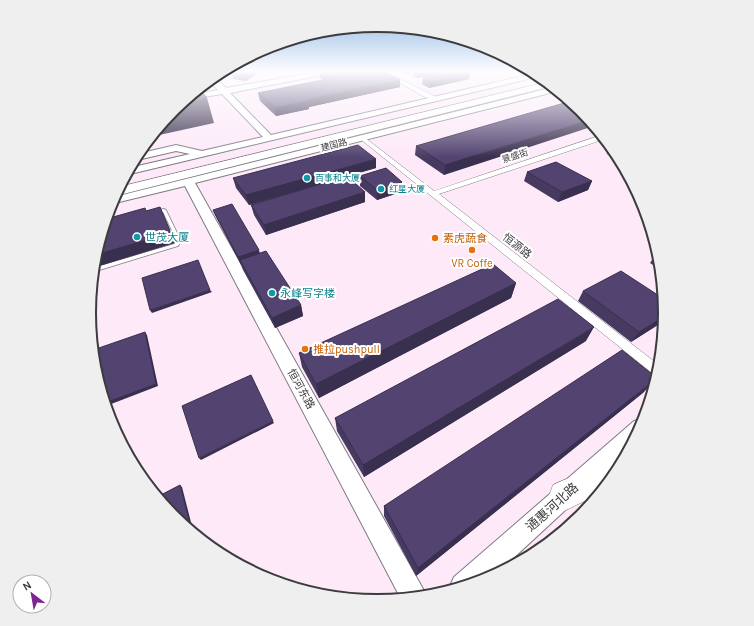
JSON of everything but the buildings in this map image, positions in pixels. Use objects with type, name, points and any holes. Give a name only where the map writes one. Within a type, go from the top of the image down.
[{"type":"highway","points":[[429,110],[465,100]]},
{"type":"highway","points":[[429,110],[474,100]]},
{"type":"highway","name":"建国路","points":[[130,180],[255,153],[429,110]]},
{"type":"highway","points":[[255,153],[303,130]]},
{"type":"highway","points":[[255,153],[315,150]]},
{"type":"highway","name":"建国路","points":[[125,190],[255,153]]},
{"type":"highway","points":[[564,496],[606,476]]},
{"type":"street","points":[[233,100],[269,138]]},
{"type":"street","name":"建国路","points":[[135,170],[432,100]]},
{"type":"street","name":"建国路","points":[[120,199],[512,100]]},
{"type":"street","name":"恒源路","points":[[362,138],[653,367]]},
{"type":"street","name":"景盛街","points":[[432,194],[598,139]]},
{"type":"street","points":[[144,156],[176,148],[186,149],[202,154]]},
{"type":"street","name":"恒河东路","points":[[188,181],[411,592]]},
{"type":"street","name":"通惠河北路","points":[[473,577],[627,440]]},
{"type":"lane","points":[[99,268],[176,245],[179,241],[164,210],[146,215]]},
{"type":"shaded area","points":[[194,100],[560,100],[576,114],[600,142],[611,157],[629,189],[637,205],[643,223],[653,258],[656,276],[658,313],[656,350],[653,368],[637,421],[620,454],[600,484],[576,512],[533,547],[485,573],[432,589],[414,592],[377,594],[340,592],[322,589],[269,573],[236,556],[206,536],[178,512],[143,469],[117,421],[101,368],[98,350],[96,313],[98,276],[101,258],[117,205],[134,172],[154,142],[178,114]]},
{"type":"place","name":"百事和大厦","points":[[307,178]]},
{"type":"place","name":"红星大厦","points":[[381,189]]},
{"type":"place","name":"世茂大厦","points":[[137,237]]},
{"type":"place","name":"素虎蔬食","points":[[435,238]]},
{"type":"place","name":"VR Coffe","points":[[472,250]]},
{"type":"place","name":"永峰写字楼","points":[[272,293]]},
{"type":"place","name":"推拉pushpull","points":[[305,349]]}]
